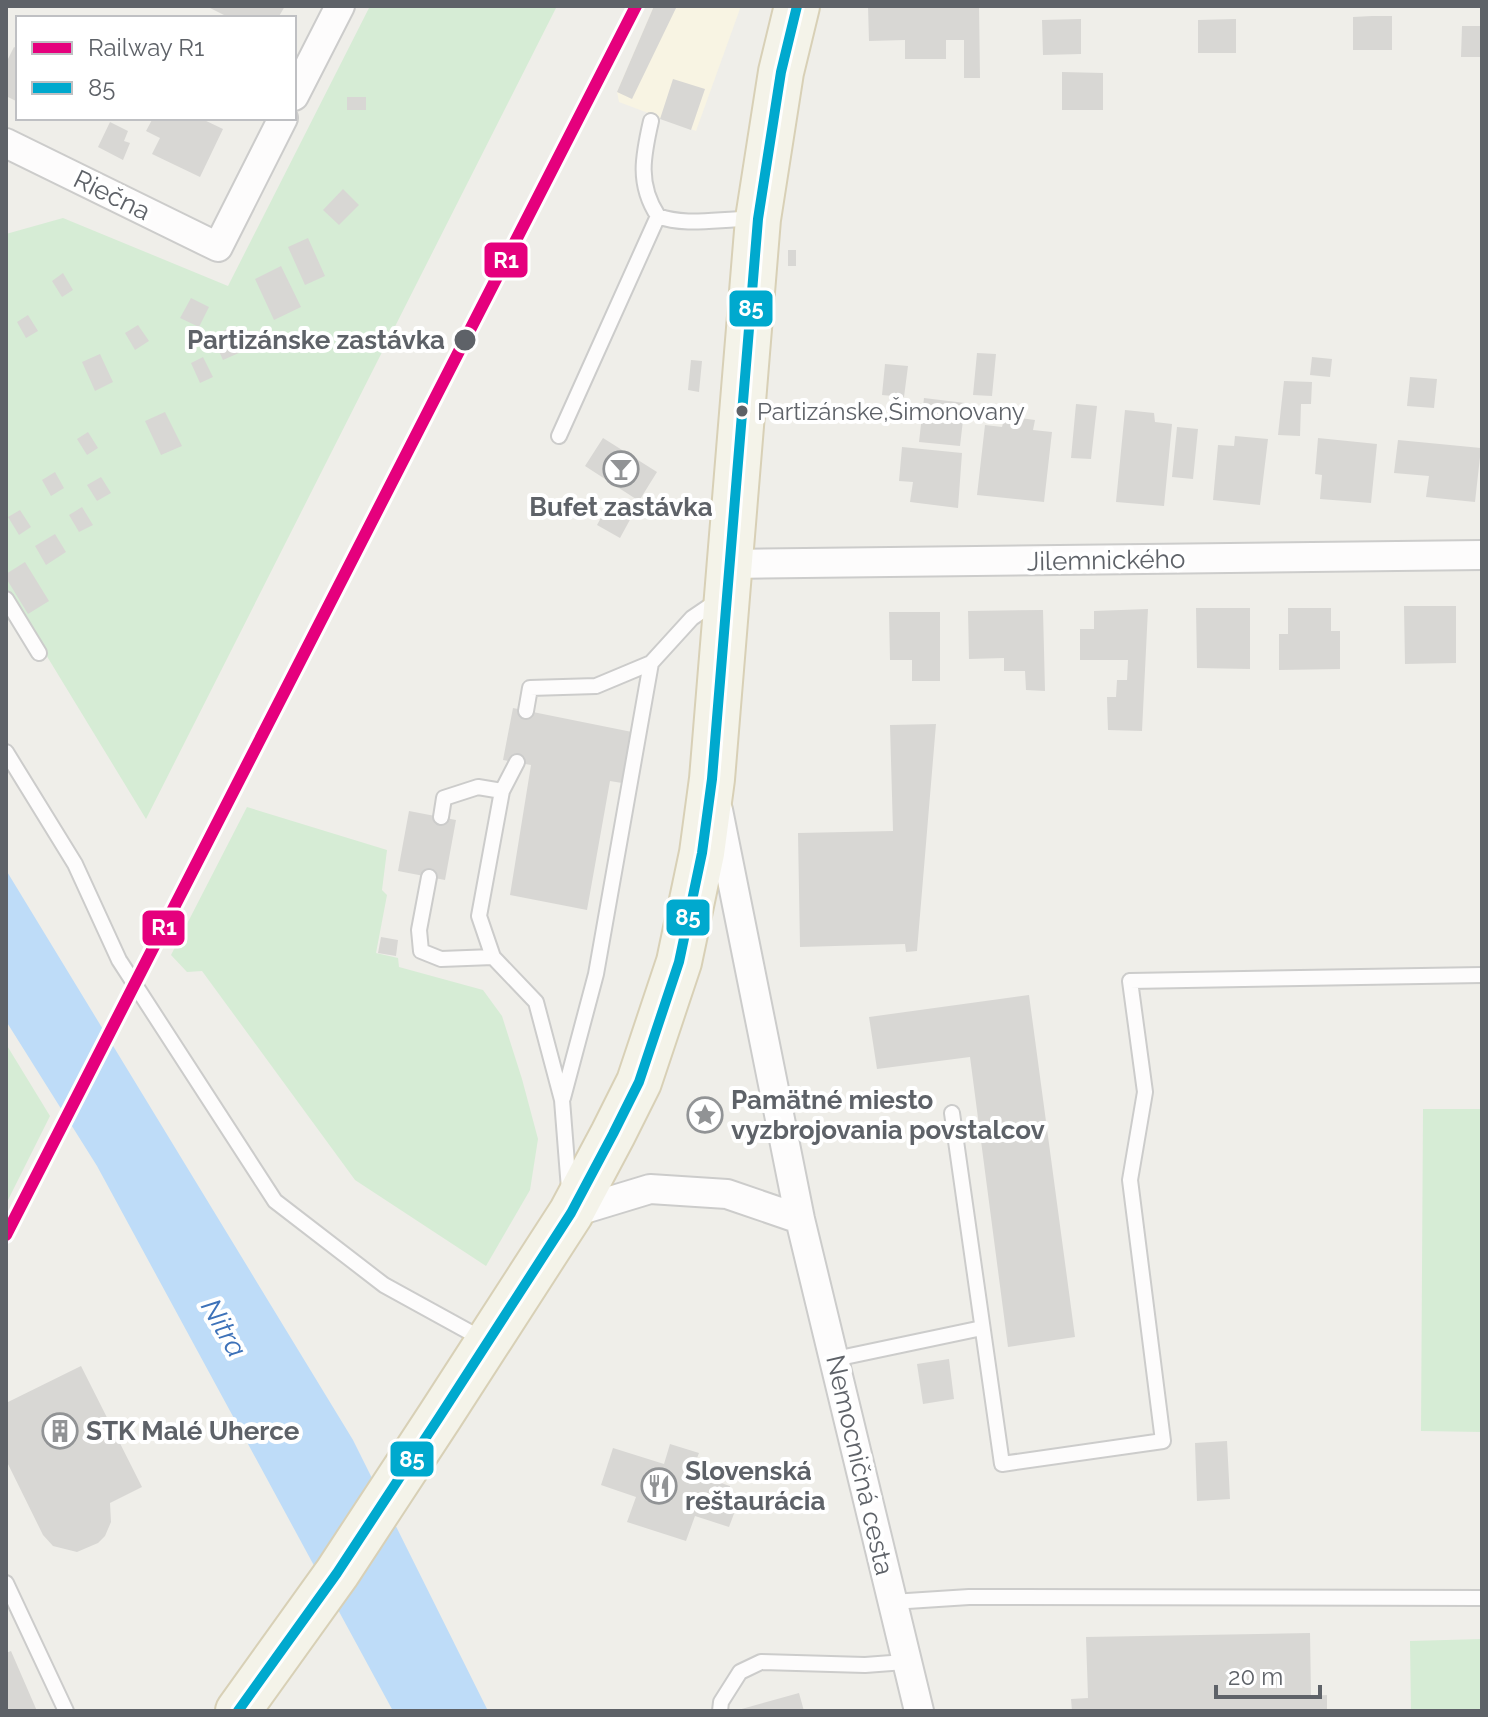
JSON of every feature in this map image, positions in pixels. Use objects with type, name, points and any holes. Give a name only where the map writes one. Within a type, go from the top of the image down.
[{"type":"main road","points":[[238,1711],[337,1573],[571,1213],[639,1082],[658,1028],[692,907],[712,779],[758,219],[781,72],[797,6]]},
{"type":"street","points":[[296,92],[340,6]]},
{"type":"street","name":"Riečna","points":[[6,143],[218,247],[282,120]]},
{"type":"street","name":"Jilemnického","points":[[728,579],[1482,555]]},
{"type":"street","name":"Nemocničná cesta","points":[[712,779],[800,1219],[919,1711]]},
{"type":"street","points":[[571,1213],[650,1189],[727,1194],[800,1219]]},
{"type":"lane","points":[[651,121],[643,156],[643,186],[658,216],[687,223],[717,217],[758,219]]},
{"type":"lane","points":[[559,436],[658,216]]},
{"type":"lane","points":[[526,711],[530,688],[596,686],[651,663],[728,579]]},
{"type":"lane","points":[[6,599],[39,653]]},
{"type":"lane","points":[[562,1100],[596,974],[651,663]]},
{"type":"lane","points":[[6,752],[75,864],[119,960],[275,1201],[384,1285],[486,1342]]},
{"type":"lane","points":[[517,762],[502,791],[479,916],[493,957],[536,1002],[562,1100],[571,1213]]},
{"type":"lane","points":[[441,817],[444,798],[478,787],[502,791]]},
{"type":"lane","points":[[429,877],[419,930],[421,951],[441,959],[493,957]]},
{"type":"lane","points":[[952,1113],[1002,1464],[1163,1441],[1130,1180],[1145,1092],[1130,981],[1482,975]]},
{"type":"lane","points":[[835,1359],[982,1328]]},
{"type":"lane","points":[[6,1583],[66,1711]]},
{"type":"lane","points":[[892,1602],[969,1597],[1482,1598]]},
{"type":"lane","points":[[720,1711],[721,1702],[740,1672],[761,1662],[865,1665],[905,1662]]},
{"type":"shaded area","points":[[654,6],[741,6],[696,131],[619,102],[617,92]]},
{"type":"green space","points":[[370,6],[557,6],[146,819],[6,589],[6,234],[63,218],[228,286]]},
{"type":"green space","points":[[247,807],[387,850],[382,890],[387,895],[376,953],[398,958],[399,967],[483,990],[502,1016],[538,1139],[530,1190],[486,1266],[355,1180],[202,971],[187,972],[171,955]]},
{"type":"green space","points":[[6,1044],[50,1116],[6,1204]]},
{"type":"green space","points":[[1423,1109],[1482,1109],[1482,1432],[1421,1431]]},
{"type":"green space","points":[[1482,1639],[1482,1711],[1411,1711],[1410,1641]]},
{"type":"water","name":"Nitra","points":[[6,870],[353,1440],[488,1711],[393,1711],[97,1166],[6,1021]]},
{"type":"building","points":[[206,6],[285,6],[279,16],[226,16]]},
{"type":"building","points":[[654,6],[677,6],[632,99],[617,92]]},
{"type":"building","points":[[868,6],[979,6],[980,78],[964,78],[964,40],[946,40],[946,59],[905,59],[905,40],[869,41]]},
{"type":"building","points":[[1392,16],[1392,50],[1353,50],[1353,17]]},
{"type":"building","points":[[1081,19],[1081,54],[1043,55],[1042,20]]},
{"type":"building","points":[[1236,19],[1236,53],[1198,53],[1198,20]]},
{"type":"building","points":[[1462,26],[1480,26],[1480,57],[1461,57]]},
{"type":"building","points":[[16,48],[16,101],[6,96],[6,63]]},
{"type":"building","points":[[1062,72],[1103,73],[1103,110],[1062,110]]},
{"type":"building","points":[[673,79],[705,89],[691,130],[660,119]]},
{"type":"building","points":[[347,97],[366,97],[366,110],[347,110]]},
{"type":"building","points":[[152,120],[204,120],[223,129],[200,177],[152,154],[160,138],[146,131]]},
{"type":"building","points":[[110,122],[128,131],[124,141],[130,143],[123,160],[98,147]]},
{"type":"building","points":[[343,189],[359,205],[339,225],[323,210]]},
{"type":"building","points":[[308,238],[325,276],[305,285],[288,247]]},
{"type":"building","points":[[788,250],[796,250],[796,266],[788,266]]},
{"type":"building","points":[[281,266],[301,307],[274,320],[255,279]]},
{"type":"building","points":[[63,273],[73,290],[62,297],[52,281]]},
{"type":"building","points":[[191,298],[209,307],[199,327],[180,318]]},
{"type":"building","points":[[28,315],[38,331],[26,338],[17,322]]},
{"type":"building","points":[[138,325],[149,341],[135,350],[125,333]]},
{"type":"building","points":[[230,328],[241,352],[223,360],[212,336]]},
{"type":"building","points":[[977,353],[996,354],[992,396],[973,395]]},
{"type":"building","points":[[100,354],[113,382],[95,391],[82,362]]},
{"type":"building","points":[[203,357],[213,377],[200,383],[191,363]]},
{"type":"building","points":[[1312,357],[1332,359],[1330,377],[1310,375]]},
{"type":"building","points":[[691,360],[702,361],[699,392],[688,390]]},
{"type":"building","points":[[885,364],[908,366],[904,397],[882,395]]},
{"type":"building","points":[[1410,377],[1437,379],[1434,408],[1407,406]]},
{"type":"building","points":[[1284,381],[1312,382],[1311,404],[1301,404],[1300,436],[1278,435]]},
{"type":"building","points":[[924,398],[965,403],[960,446],[919,442]]},
{"type":"building","points":[[1076,404],[1097,406],[1091,459],[1071,458]]},
{"type":"building","points":[[1125,410],[1154,413],[1155,422],[1172,424],[1164,506],[1116,502]]},
{"type":"building","points":[[165,412],[182,446],[161,455],[145,421]]},
{"type":"building","points":[[1005,416],[1035,420],[1033,430],[1052,432],[1044,502],[977,495],[985,425],[1002,427]]},
{"type":"building","points":[[1177,427],[1198,429],[1193,479],[1172,477]]},
{"type":"building","points":[[88,432],[98,448],[87,455],[77,439]]},
{"type":"building","points":[[1235,436],[1268,439],[1260,505],[1213,500],[1218,445],[1234,446]]},
{"type":"building","name":"Bufet zastávka","points":[[603,438],[657,472],[639,501],[585,466]]},
{"type":"building","points":[[1318,438],[1377,444],[1371,503],[1320,499],[1322,475],[1315,474]]},
{"type":"building","points":[[1398,440],[1481,448],[1475,502],[1426,497],[1429,476],[1394,473]]},
{"type":"building","points":[[902,447],[962,453],[958,508],[910,502],[913,482],[899,481]]},
{"type":"building","points":[[55,472],[64,488],[51,496],[42,480]]},
{"type":"building","points":[[101,477],[111,493],[97,501],[87,485]]},
{"type":"building","points":[[609,503],[632,516],[620,538],[597,525]]},
{"type":"building","points":[[82,507],[93,525],[79,532],[69,515]]},
{"type":"building","points":[[20,510],[31,527],[19,535],[8,517]]},
{"type":"building","points":[[55,534],[66,552],[46,565],[35,546]]},
{"type":"building","points":[[25,562],[49,601],[28,614],[6,578],[6,574]]},
{"type":"building","points":[[1404,606],[1456,606],[1456,663],[1405,664]]},
{"type":"building","points":[[1196,608],[1250,608],[1250,669],[1197,668]]},
{"type":"building","points":[[1288,608],[1331,608],[1331,631],[1340,631],[1340,669],[1279,670],[1279,634],[1288,634]]},
{"type":"building","points":[[1148,609],[1142,731],[1108,730],[1107,697],[1116,697],[1117,680],[1127,680],[1128,660],[1080,660],[1080,629],[1094,629],[1094,611]]},
{"type":"building","points":[[1043,610],[1045,691],[1026,690],[1025,671],[1004,671],[1004,658],[969,659],[968,611]]},
{"type":"building","points":[[889,612],[940,612],[940,681],[912,681],[912,660],[890,660]]},
{"type":"building","points":[[513,708],[632,732],[622,783],[610,781],[587,910],[510,895],[531,765],[503,760]]},
{"type":"building","points":[[936,724],[917,951],[906,952],[905,944],[800,947],[798,833],[893,831],[890,725]]},
{"type":"building","points":[[409,811],[456,820],[445,880],[398,871]]},
{"type":"building","points":[[381,937],[398,940],[396,956],[378,953]]},
{"type":"building","points":[[1029,995],[1075,1337],[1008,1347],[970,1057],[877,1069],[869,1017]]},
{"type":"building","points":[[949,1359],[954,1399],[923,1404],[917,1364]]},
{"type":"building","name":"STK Malé Uherce","points":[[81,1366],[142,1487],[110,1503],[111,1522],[105,1536],[98,1543],[77,1552],[53,1546],[43,1535],[6,1460],[6,1403]]},
{"type":"building","points":[[1227,1441],[1230,1499],[1197,1501],[1195,1443]]},
{"type":"building","points":[[670,1444],[699,1453],[691,1473],[730,1486],[730,1491],[741,1495],[729,1527],[695,1516],[686,1541],[627,1522],[636,1497],[601,1485],[613,1448],[664,1464]]},
{"type":"building","points":[[1310,1633],[1311,1696],[1327,1695],[1327,1711],[1072,1711],[1071,1699],[1088,1698],[1086,1637]]},
{"type":"building","points":[[11,1651],[37,1711],[6,1711],[6,1653]]},
{"type":"building","points":[[799,1693],[804,1711],[738,1711],[738,1710]]},
{"type":"rail line","name":"R1","points":[[6,1235],[636,6]]},
{"type":"transit line","name":"85","points":[[238,1711],[337,1573],[571,1213],[639,1082],[679,962],[702,853],[712,779],[758,219],[781,72],[797,6]]},
{"type":"place","name":"Partizánske zastávka","points":[[465,340]]},
{"type":"place","name":"Partizánske,Šimonovany","points":[[742,411]]},
{"type":"place","name":"Bufet zastávka","points":[[621,469]]},
{"type":"place","name":"Pamätné miesto vyzbrojovania povstalcov","points":[[705,1115]]},
{"type":"place","name":"STK Malé Uherce","points":[[60,1431]]},
{"type":"place","name":"Slovenská reštaurácia","points":[[659,1486]]}]
